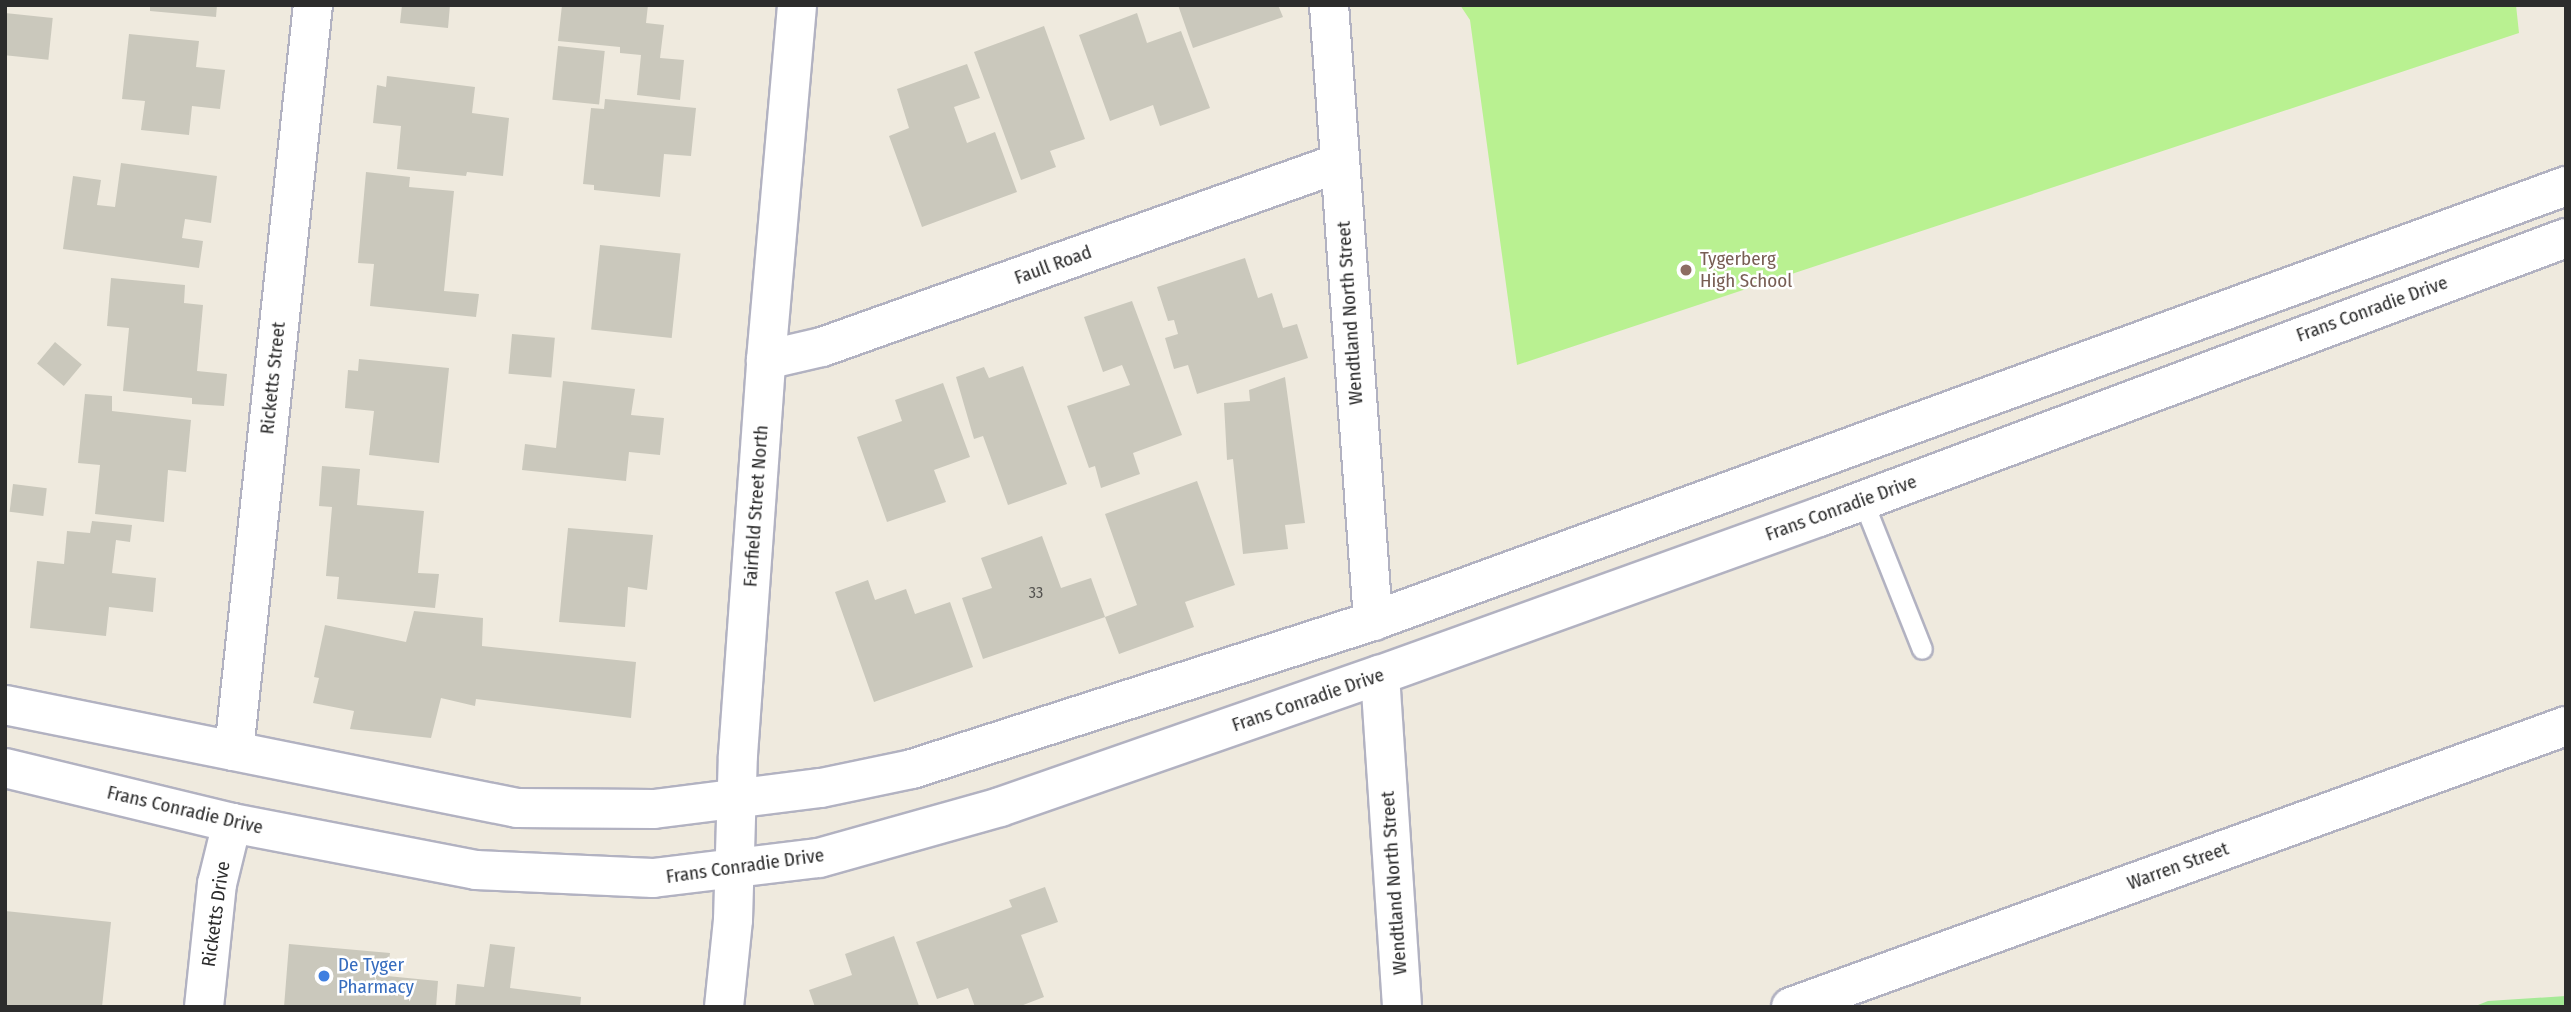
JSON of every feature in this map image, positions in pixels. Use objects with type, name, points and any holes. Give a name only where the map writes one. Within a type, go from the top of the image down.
[{"type":"main road","name":"Ricketts Street","points":[[234,751],[313,5]]},
{"type":"main road","name":"Fairfield Street North","points":[[724,1007],[735,870],[736,801],[766,360],[797,5]]},
{"type":"main road","name":"Wendtland North Street","points":[[1329,5],[1373,621]]},
{"type":"main road","name":"Faull Road","points":[[766,360],[822,347],[1339,163]]},
{"type":"main road","points":[[5,705],[517,808],[654,809],[736,801],[821,788],[912,769],[1373,621],[2566,187]]},
{"type":"main road","name":"Frans Conradie Drive","points":[[5,768],[232,823],[476,870],[653,878],[819,858],[1000,807],[1380,675],[1863,501],[2566,238]]},
{"type":"main road","name":"Wendtland North Street","points":[[1380,675],[1402,1007]]},
{"type":"main road","name":"Warren Street","points":[[1791,1007],[2566,726]]},
{"type":"main road","name":"Ricketts Drive","points":[[204,1007],[217,884],[232,823]]},
{"type":"lane","points":[[1863,501],[1922,649]]},
{"type":"green space","name":"Tygerberg High School","points":[[1460,5],[2516,5],[2519,33],[1517,365],[1470,20]]},
{"type":"green space","points":[[2566,996],[2566,1007],[2473,1007],[2488,1001]]},
{"type":"building","points":[[150,5],[217,5],[216,17],[150,11]]},
{"type":"building","points":[[402,5],[450,5],[448,28],[400,23]]},
{"type":"building","points":[[562,5],[648,5],[646,23],[664,25],[660,58],[684,60],[680,100],[637,95],[641,55],[620,53],[620,47],[558,41]]},
{"type":"building","points":[[1178,5],[1278,5],[1283,17],[1193,48]]},
{"type":"building","points":[[5,13],[53,18],[48,60],[5,55]]},
{"type":"building","points":[[1137,13],[1147,43],[1181,31],[1210,108],[1160,126],[1153,105],[1110,121],[1079,35]]},
{"type":"building","points":[[1044,26],[1085,139],[1050,151],[1056,167],[1021,180],[974,52]]},
{"type":"building","points":[[129,34],[199,41],[196,67],[225,70],[220,109],[192,106],[189,135],[141,130],[145,101],[122,99]]},
{"type":"building","points":[[558,46],[605,51],[599,105],[552,100]]},
{"type":"building","points":[[967,64],[980,98],[954,107],[967,143],[995,132],[1017,192],[922,227],[889,136],[909,128],[897,89]]},
{"type":"building","points":[[387,76],[475,87],[472,113],[509,118],[503,176],[467,172],[466,176],[397,169],[401,126],[373,123],[377,85],[386,87]]},
{"type":"building","points":[[605,99],[696,108],[691,156],[664,154],[660,197],[594,190],[594,185],[583,184],[591,108],[604,109]]},
{"type":"building","points":[[121,163],[217,176],[211,223],[185,219],[182,238],[203,241],[199,268],[63,249],[73,176],[101,180],[97,205],[115,207]]},
{"type":"building","points":[[366,172],[410,177],[409,187],[454,191],[444,291],[479,294],[476,317],[370,306],[374,264],[358,263]]},
{"type":"building","points":[[600,245],[681,253],[672,338],[591,330]]},
{"type":"building","points":[[1245,258],[1258,298],[1272,293],[1283,328],[1297,324],[1308,358],[1197,394],[1188,365],[1174,369],[1165,338],[1178,334],[1174,320],[1168,321],[1157,287]]},
{"type":"building","points":[[111,278],[185,285],[184,303],[203,305],[197,371],[227,374],[224,406],[192,404],[192,398],[123,391],[129,328],[107,326]]},
{"type":"building","points":[[1132,301],[1182,435],[1133,453],[1140,474],[1101,488],[1095,466],[1089,468],[1067,406],[1130,385],[1122,365],[1103,372],[1084,317]]},
{"type":"building","points":[[512,334],[555,338],[551,378],[509,374]]},
{"type":"building","points":[[55,342],[82,364],[64,386],[37,363]]},
{"type":"building","points":[[359,359],[449,368],[439,463],[369,455],[374,411],[345,408],[348,370],[358,371]]},
{"type":"building","points":[[1023,366],[1067,484],[1008,505],[983,436],[974,439],[956,377],[984,367],[989,378]]},
{"type":"building","points":[[1285,377],[1305,523],[1285,525],[1288,549],[1243,554],[1233,459],[1227,460],[1224,403],[1250,401],[1249,390]]},
{"type":"building","points":[[563,381],[635,389],[631,415],[664,418],[660,455],[629,452],[626,481],[522,470],[525,444],[556,448]]},
{"type":"building","points":[[943,383],[970,457],[934,470],[946,502],[887,522],[857,437],[902,421],[895,400]]},
{"type":"building","points":[[85,394],[112,396],[112,411],[191,420],[186,472],[168,470],[164,522],[95,514],[100,465],[78,463]]},
{"type":"building","points":[[322,466],[360,469],[357,505],[424,511],[418,573],[439,574],[435,608],[337,599],[339,577],[326,576],[332,507],[319,506]]},
{"type":"building","points":[[1197,481],[1235,585],[1185,602],[1194,627],[1119,654],[1105,617],[1137,605],[1105,514]]},
{"type":"building","points":[[13,484],[47,488],[43,516],[10,512]]},
{"type":"building","points":[[92,521],[132,525],[130,542],[116,540],[112,573],[156,578],[153,612],[109,607],[106,636],[30,628],[37,561],[64,564],[67,531],[90,533]]},
{"type":"building","points":[[568,528],[653,535],[647,590],[628,587],[625,627],[559,622]]},
{"type":"building","points":[[1042,536],[1061,588],[1091,578],[1105,617],[983,659],[962,598],[992,588],[981,558]]},
{"type":"building","points":[[868,580],[875,600],[906,589],[915,614],[950,602],[973,667],[874,702],[835,592]]},
{"type":"building","points":[[414,611],[483,618],[482,646],[636,662],[631,718],[476,699],[475,706],[441,698],[431,738],[350,729],[354,711],[313,703],[319,678],[314,677],[325,625],[406,642]]},
{"type":"building","points":[[1045,887],[1058,922],[1021,935],[1044,997],[1018,1007],[975,1007],[968,988],[937,999],[916,942],[1012,907],[1009,900]]},
{"type":"building","points":[[5,911],[111,922],[102,1007],[5,1007]]},
{"type":"building","points":[[894,936],[919,1006],[815,1007],[809,990],[852,975],[845,954]]},
{"type":"building","points":[[289,944],[390,953],[387,976],[438,981],[436,1007],[284,1007]]},
{"type":"building","points":[[490,944],[515,947],[510,988],[581,997],[580,1007],[455,1007],[457,984],[484,987]]},
{"type":"place","name":"Tygerberg High School","points":[[1686,270]]},
{"type":"place","name":"De Tyger Pharmacy","points":[[324,976]]}]
